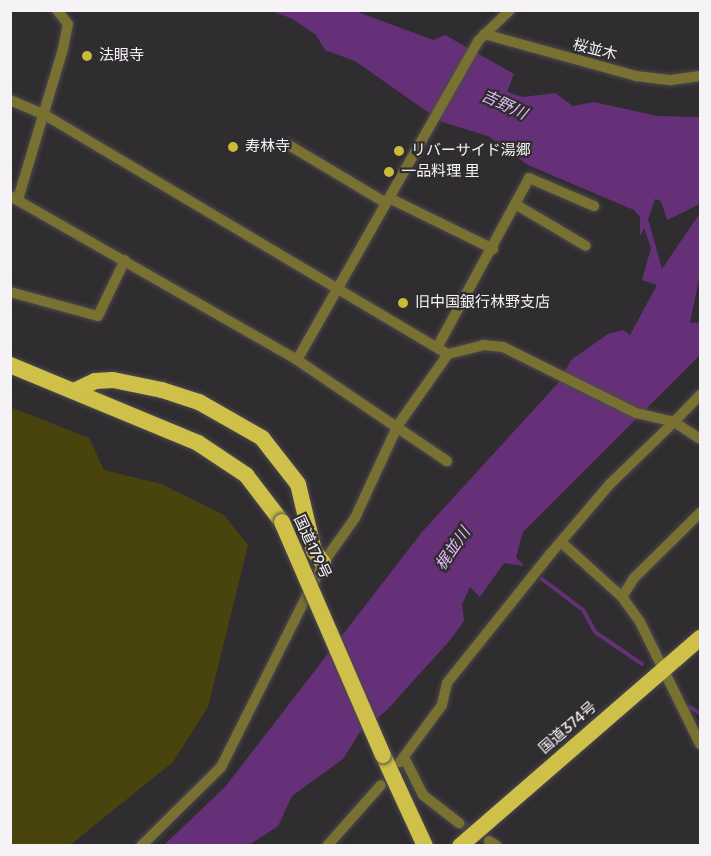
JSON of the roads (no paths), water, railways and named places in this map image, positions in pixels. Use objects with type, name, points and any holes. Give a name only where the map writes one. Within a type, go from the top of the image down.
[{"type":"highway","name":"国道179号","points":[[10,365],[76,390],[198,443],[246,475],[282,522],[425,846]]},
{"type":"highway","points":[[76,390],[95,381],[113,380],[162,390],[199,402],[262,438],[298,484],[314,550],[323,563]]},
{"type":"highway","name":"国道374号","points":[[460,846],[700,638]]},
{"type":"street","points":[[57,10],[68,24],[45,115],[14,198],[297,360],[398,425],[447,461]]},
{"type":"street","points":[[297,360],[481,37],[510,10]]},
{"type":"street","name":"桜並木","points":[[481,37],[636,76],[671,80],[700,76]]},
{"type":"street","points":[[10,100],[45,115],[439,344],[448,354]]},
{"type":"street","points":[[287,144],[388,200],[493,249]]},
{"type":"street","points":[[439,344],[493,249],[529,178],[594,206]]},
{"type":"street","points":[[515,204],[586,246]]},
{"type":"street","points":[[10,292],[98,316],[125,260]]},
{"type":"street","points":[[141,846],[221,767],[323,563],[351,526],[398,425],[448,354],[483,345],[503,347],[658,421],[674,422],[700,439]]},
{"type":"street","points":[[459,823],[423,795],[402,759],[442,705],[447,683],[561,542],[700,395]]},
{"type":"street","points":[[622,597],[634,578],[700,513]]},
{"type":"street","points":[[561,542],[622,597],[664,669],[700,744]]},
{"type":"street","points":[[327,846],[381,785]]},
{"type":"water","points":[[272,11],[355,11],[433,40],[445,35],[514,74],[507,92],[523,97],[555,93],[573,106],[594,102],[657,116],[700,117],[700,204],[667,220],[661,201],[655,199],[648,219],[662,269],[700,213],[700,273],[690,323],[700,322],[700,355],[523,532],[516,557],[524,566],[504,563],[480,597],[470,587],[462,604],[464,621],[451,639],[387,710],[360,732],[343,759],[292,796],[278,826],[249,845],[163,846],[225,787],[422,532],[560,381],[571,360],[608,334],[623,330],[630,335],[657,285],[642,280],[651,248],[644,228],[640,236],[640,217],[634,210],[528,165],[488,136],[442,122],[355,61],[325,50],[316,35],[293,19]]},
{"type":"waterway","points":[[542,579],[583,610],[595,632],[642,664]]},
{"type":"waterway","points":[[689,707],[700,713]]},
{"type":"tunnel","points":[[459,823],[489,841]]},
{"type":"place","name":"法眼寺","points":[[87,56]]},
{"type":"place","name":"寿林寺","points":[[233,147]]},
{"type":"place","name":"リバーサイド湯郷","points":[[399,151]]},
{"type":"place","name":"一品料理 里","points":[[389,172]]},
{"type":"place","name":"旧中国銀行林野支店","points":[[403,303]]},
{"type":"water label","name":"吉野川","points":[[504,105]]},
{"type":"water label","name":"梶並川","points":[[453,549]]}]
